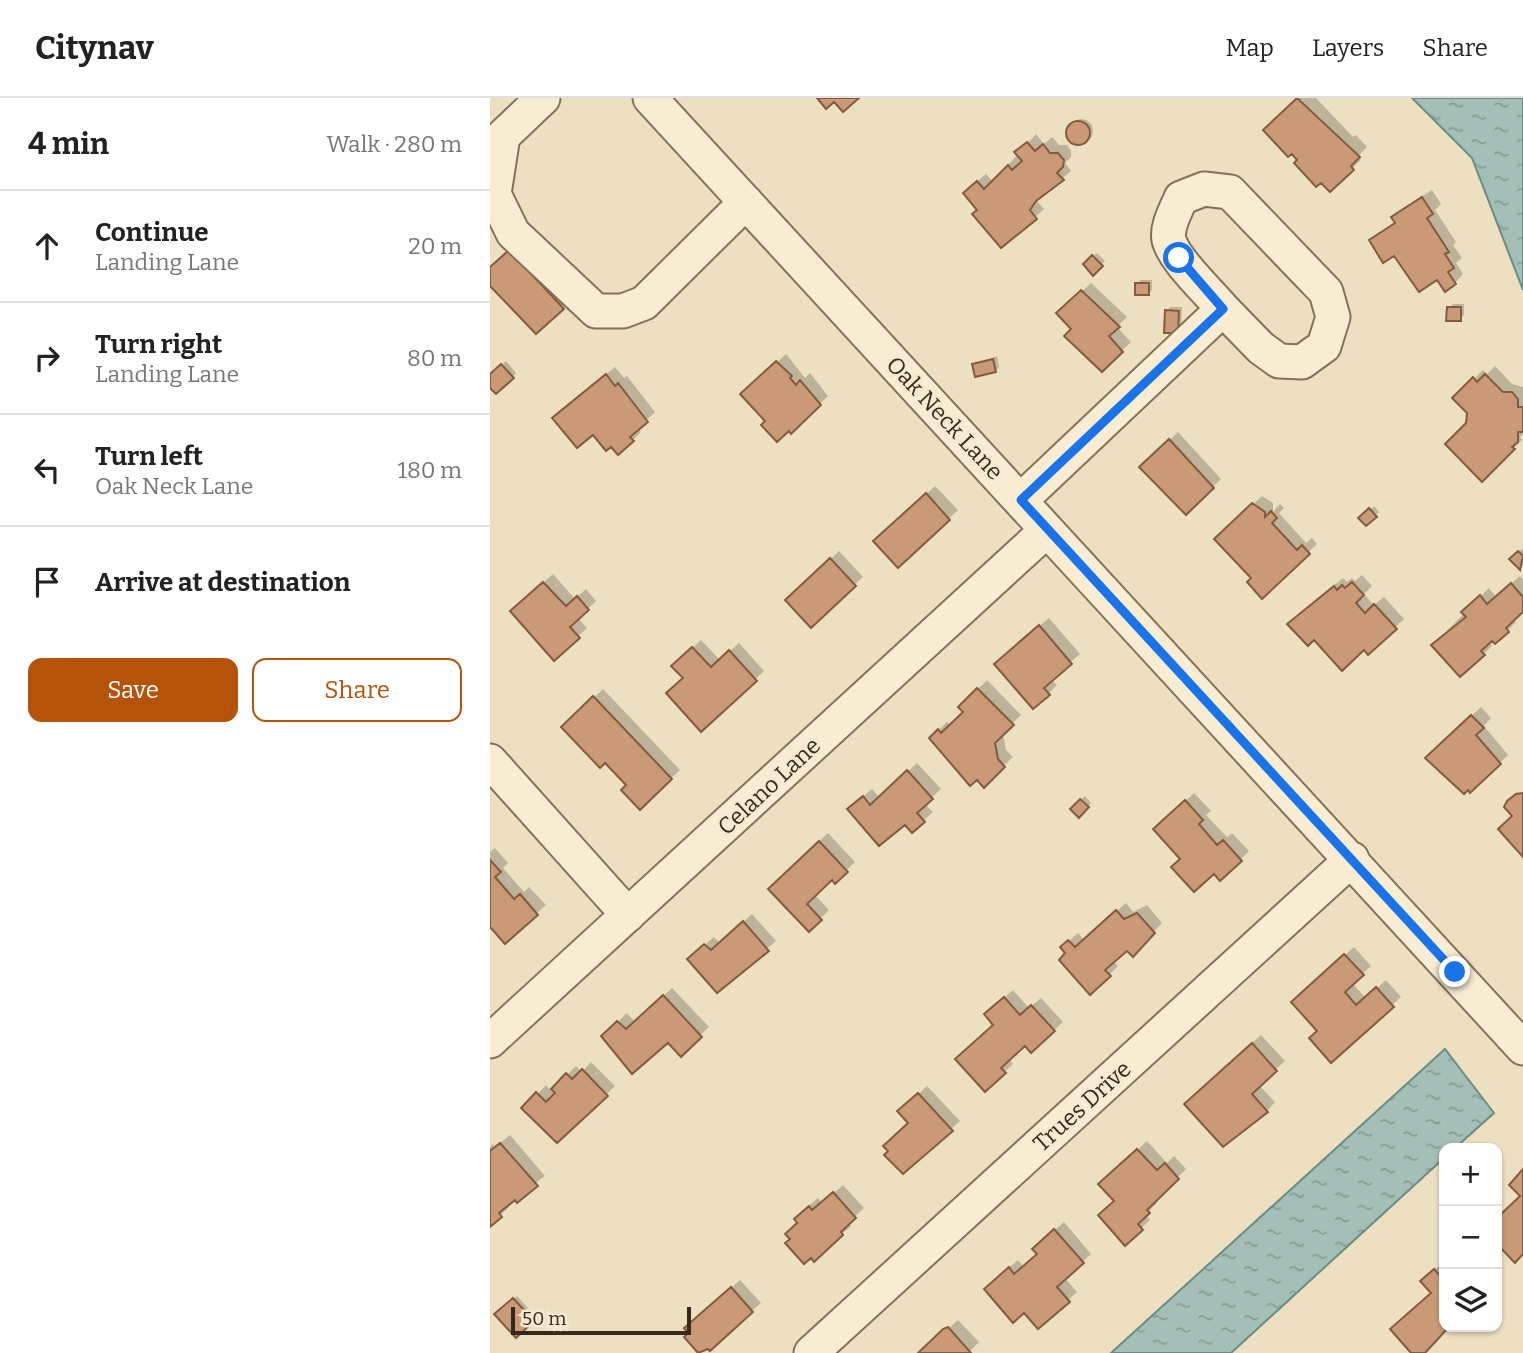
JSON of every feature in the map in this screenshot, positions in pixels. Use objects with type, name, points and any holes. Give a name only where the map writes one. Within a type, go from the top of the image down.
[{"type":"street","points":[[543,98],[503,136],[494,194],[513,233],[596,311],[623,311],[644,303],[746,202]]},
{"type":"street","name":"Oak Neck Lane","points":[[650,98],[1523,1048]]},
{"type":"street","points":[[1204,189],[1230,192],[1326,292],[1333,317],[1324,346],[1302,362],[1279,361],[1261,348],[1223,309],[1179,258],[1168,239],[1172,219],[1181,198],[1204,189]]},
{"type":"street","points":[[1021,500],[1223,309]]},
{"type":"street","name":"Celano Lane","points":[[490,1041],[1047,530]]},
{"type":"street","points":[[490,761],[628,915]]},
{"type":"street","name":"Trues Drive","points":[[811,1353],[1352,859]]},
{"type":"water","points":[[1412,98],[1523,98],[1523,290],[1472,158]]},
{"type":"water","points":[[1445,1049],[1494,1113],[1461,1143],[1439,1143],[1439,1163],[1231,1353],[1111,1353]]},
{"type":"building","points":[[817,98],[859,98],[843,112],[834,102],[826,109]]},
{"type":"building","points":[[1297,98],[1360,157],[1351,166],[1354,170],[1330,192],[1321,183],[1316,187],[1294,163],[1297,160],[1292,154],[1288,157],[1263,130]]},
{"type":"building","points":[[1078,121],[1089,128],[1090,133],[1083,144],[1078,145],[1067,138],[1066,133],[1073,122]]},
{"type":"building","points":[[1027,142],[1035,151],[1043,144],[1050,153],[1058,153],[1064,160],[1063,167],[1057,173],[1064,180],[1036,201],[1030,210],[1037,219],[1001,248],[972,214],[977,210],[963,193],[977,181],[984,189],[1008,165],[1012,170],[1022,161],[1014,152]]},
{"type":"building","points":[[1422,197],[1433,214],[1427,218],[1449,252],[1445,254],[1454,268],[1448,272],[1456,284],[1445,292],[1437,280],[1419,292],[1394,256],[1383,263],[1369,240],[1395,223],[1391,217]]},
{"type":"building","points":[[509,250],[564,309],[536,334],[490,286],[490,267]]},
{"type":"building","points":[[1092,255],[1103,266],[1093,276],[1083,264]]},
{"type":"building","points":[[1135,283],[1149,283],[1149,295],[1135,295]]},
{"type":"building","points":[[1081,290],[1120,327],[1109,336],[1123,352],[1102,372],[1064,336],[1071,329],[1056,313]]},
{"type":"building","points":[[1447,307],[1461,307],[1461,321],[1446,321]]},
{"type":"building","points":[[1165,310],[1179,311],[1178,333],[1164,333]]},
{"type":"building","points":[[993,359],[996,372],[975,377],[972,364]]},
{"type":"building","points":[[776,361],[792,376],[790,378],[796,385],[800,380],[821,405],[791,434],[789,431],[777,442],[761,425],[765,421],[740,394]]},
{"type":"building","points":[[501,364],[514,378],[496,394],[490,388],[490,374]]},
{"type":"building","points":[[606,374],[615,386],[618,383],[648,422],[630,437],[634,441],[618,455],[611,447],[606,451],[593,435],[577,448],[552,418]]},
{"type":"building","points":[[1485,374],[1503,392],[1512,392],[1518,399],[1518,407],[1523,407],[1523,432],[1518,432],[1518,442],[1512,447],[1515,449],[1482,482],[1445,444],[1466,423],[1467,413],[1452,398],[1473,377],[1477,382]]},
{"type":"building","points":[[1169,439],[1214,488],[1186,515],[1139,467]]},
{"type":"building","points":[[926,493],[950,520],[898,568],[873,541]]},
{"type":"building","points":[[1252,503],[1265,512],[1265,517],[1271,511],[1277,518],[1272,523],[1297,550],[1302,545],[1310,554],[1262,599],[1247,582],[1251,578],[1214,539]]},
{"type":"building","points":[[1369,508],[1377,517],[1366,526],[1358,518]]},
{"type":"building","points":[[1518,551],[1523,556],[1520,570],[1509,559]]},
{"type":"building","points":[[830,558],[856,586],[811,628],[785,600]]},
{"type":"building","points":[[543,582],[566,606],[577,596],[589,610],[570,627],[580,638],[554,661],[510,611]]},
{"type":"building","points":[[1352,582],[1364,595],[1356,603],[1365,613],[1374,604],[1397,629],[1368,655],[1364,650],[1342,671],[1314,640],[1308,646],[1287,624],[1334,586],[1337,590]]},
{"type":"building","points":[[1511,583],[1523,597],[1523,612],[1506,628],[1509,632],[1481,651],[1485,655],[1460,677],[1431,645],[1466,617],[1461,612],[1480,595],[1487,604]]},
{"type":"building","points":[[1039,625],[1072,664],[1044,688],[1050,695],[1033,709],[994,664]]},
{"type":"building","points":[[692,647],[711,667],[729,650],[757,681],[701,732],[666,693],[683,678],[671,666]]},
{"type":"building","points":[[977,688],[1014,725],[995,743],[998,759],[1005,767],[984,788],[977,780],[970,786],[929,738],[938,729],[941,733],[963,712],[958,707]]},
{"type":"building","points":[[593,696],[672,779],[640,810],[621,790],[626,785],[605,763],[600,768],[561,727]]},
{"type":"building","points":[[1471,715],[1484,728],[1476,735],[1501,764],[1470,793],[1468,790],[1464,794],[1425,758]]},
{"type":"building","points":[[907,770],[933,799],[917,813],[925,822],[912,833],[905,825],[879,846],[847,809],[863,796],[870,805]]},
{"type":"building","points":[[1523,793],[1523,857],[1498,829],[1512,816],[1504,807],[1507,801],[1516,794]]},
{"type":"building","points":[[1080,799],[1089,807],[1079,818],[1070,809]]},
{"type":"building","points":[[1185,800],[1203,820],[1199,824],[1217,845],[1223,840],[1242,861],[1220,881],[1214,874],[1194,892],[1171,867],[1180,859],[1153,829]]},
{"type":"building","points":[[819,841],[848,872],[835,884],[832,880],[807,904],[822,920],[809,932],[768,889]]},
{"type":"building","points":[[490,860],[501,872],[495,877],[514,899],[520,894],[538,915],[505,944],[490,927]]},
{"type":"building","points":[[1116,910],[1124,919],[1137,913],[1155,933],[1133,957],[1127,951],[1105,970],[1111,976],[1090,995],[1059,960],[1065,953],[1060,947],[1068,940],[1075,947]]},
{"type":"building","points":[[743,921],[769,951],[717,993],[687,959],[704,944],[711,950]]},
{"type":"building","points":[[1344,954],[1364,975],[1345,992],[1356,1005],[1376,987],[1394,1007],[1331,1063],[1309,1038],[1317,1031],[1291,1002]]},
{"type":"building","points":[[663,995],[702,1037],[681,1057],[668,1043],[632,1074],[601,1036],[617,1021],[626,1029]]},
{"type":"building","points":[[1004,997],[1020,1015],[1031,1005],[1055,1031],[1031,1053],[1025,1046],[1001,1068],[1006,1073],[985,1092],[955,1059],[993,1025],[984,1014]]},
{"type":"building","points":[[1252,1043],[1277,1071],[1252,1094],[1268,1112],[1223,1147],[1184,1104]]},
{"type":"building","points":[[582,1069],[608,1096],[557,1143],[521,1108],[536,1092],[546,1102],[555,1093],[551,1089],[566,1073],[572,1079]]},
{"type":"building","points":[[918,1093],[953,1131],[903,1174],[884,1155],[888,1151],[883,1146],[908,1123],[897,1111]]},
{"type":"building","points":[[500,1143],[538,1186],[499,1213],[502,1217],[490,1227],[490,1151]]},
{"type":"building","points":[[1137,1149],[1157,1170],[1165,1163],[1179,1179],[1147,1210],[1150,1213],[1138,1224],[1143,1230],[1125,1246],[1098,1215],[1114,1201],[1098,1184]]},
{"type":"building","points":[[1523,1169],[1523,1254],[1515,1263],[1502,1249],[1502,1213],[1520,1196],[1509,1185]]},
{"type":"building","points":[[833,1192],[856,1218],[841,1232],[843,1235],[814,1262],[811,1258],[804,1264],[785,1243],[790,1239],[785,1234],[797,1223],[794,1219],[809,1206],[812,1210]]},
{"type":"building","points":[[1054,1229],[1084,1263],[1057,1287],[1070,1302],[1038,1329],[1024,1313],[1013,1323],[984,1289],[1009,1267],[1014,1274],[1037,1254],[1032,1249]]},
{"type":"building","points":[[1434,1269],[1439,1274],[1439,1332],[1444,1332],[1425,1353],[1411,1353],[1390,1329],[1431,1293],[1420,1281]]},
{"type":"building","points":[[731,1287],[753,1312],[710,1351],[708,1349],[698,1353],[684,1337],[688,1333],[684,1328]]},
{"type":"building","points":[[513,1298],[534,1321],[516,1338],[494,1314]]},
{"type":"building","points":[[948,1327],[971,1353],[918,1353],[943,1329]]},
{"type":"route","points":[[1179,258],[1223,309],[1021,500],[1455,972]]}]
